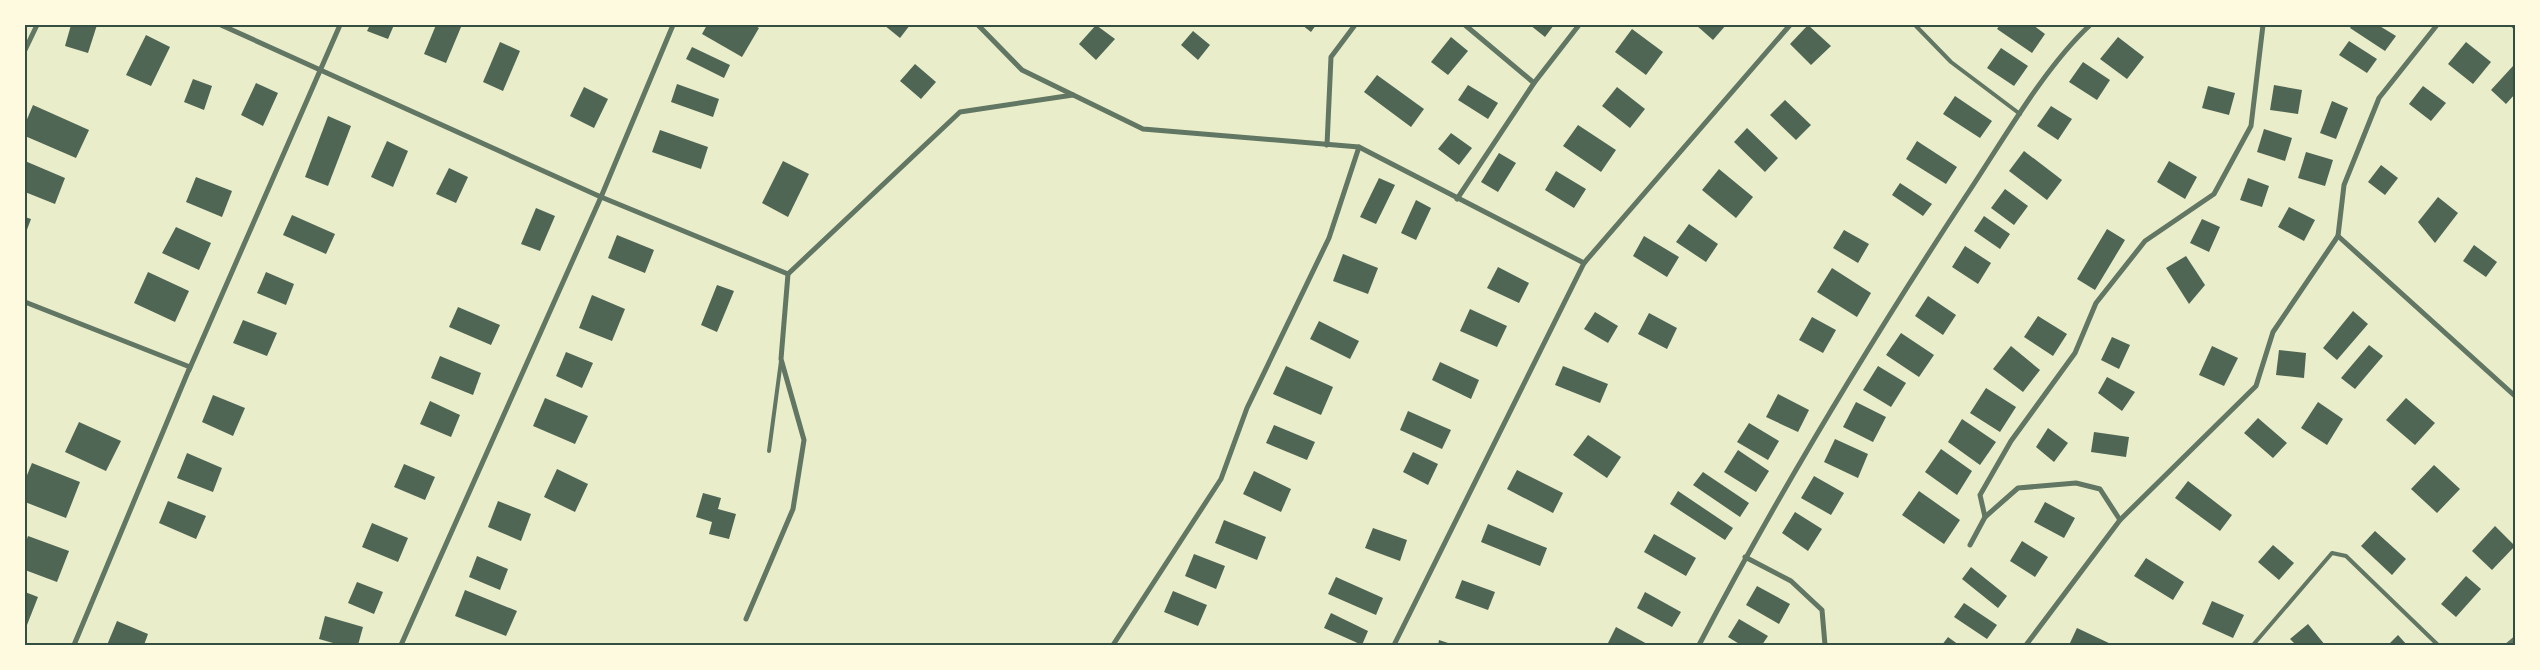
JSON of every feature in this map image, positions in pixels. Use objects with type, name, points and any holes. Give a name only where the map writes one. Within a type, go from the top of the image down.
[{"type":"street","points":[[25,50],[37,25]]},
{"type":"street","points":[[222,25],[601,197],[788,274]]},
{"type":"street","points":[[185,379],[340,25]]},
{"type":"street","points":[[401,645],[601,197],[673,25]]},
{"type":"street","points":[[978,25],[1022,70],[1143,129],[1359,147],[1584,263]]},
{"type":"street","points":[[1327,145],[1331,57],[1355,25]]},
{"type":"street","points":[[1465,25],[1534,82]]},
{"type":"street","points":[[1457,199],[1534,82],[1579,25]]},
{"type":"street","points":[[1394,645],[1584,263],[1790,25]]},
{"type":"street","points":[[1699,645],[1745,556],[1892,308],[2020,114],[2070,43],[2090,25]]},
{"type":"street","points":[[1985,517],[1980,495],[2011,441],[2075,353],[2096,303],[2145,241],[2214,194],[2251,126],[2264,25]]},
{"type":"street","points":[[2026,645],[2120,520],[2256,386],[2273,332],[2338,236],[2344,185],[2379,98],[2437,25]]},
{"type":"street","points":[[746,619],[793,509],[804,440],[782,359],[788,274],[960,112],[1073,95]]},
{"type":"street","points":[[1113,645],[1221,479],[1246,408],[1329,238],[1359,147]]},
{"type":"street","points":[[2338,236],[2515,396]]},
{"type":"street","points":[[25,302],[190,367],[74,645]]},
{"type":"street","points":[[1970,545],[1985,517],[2018,488],[2076,483],[2100,489],[2120,520]]},
{"type":"street","points":[[1745,556],[1791,581],[1822,610],[1824,645]]},
{"type":"street","points":[[2508,645],[2515,639]]},
{"type":"lane","points":[[1916,25],[1951,62],[2020,114]]},
{"type":"lane","points":[[769,451],[782,359]]},
{"type":"lane","points":[[2253,645],[2332,553],[2346,556],[2438,645]]},
{"type":"building","points":[[71,25],[97,25],[88,53],[65,46]]},
{"type":"building","points":[[370,25],[394,25],[388,39],[367,31]]},
{"type":"building","points":[[436,25],[455,25],[461,27],[446,63],[424,54]]},
{"type":"building","points":[[707,25],[754,25],[759,28],[742,57],[702,34]]},
{"type":"building","points":[[884,25],[910,25],[900,38]]},
{"type":"building","points":[[1096,25],[1115,39],[1096,60],[1079,44]]},
{"type":"building","points":[[1302,25],[1316,25],[1311,32]]},
{"type":"building","points":[[1530,25],[1554,25],[1545,37]]},
{"type":"building","points":[[1696,25],[1726,25],[1713,40]]},
{"type":"building","points":[[1808,25],[1831,46],[1811,65],[1790,44]]},
{"type":"building","points":[[2000,25],[2033,25],[2045,34],[2032,53],[1997,29]]},
{"type":"building","points":[[2352,25],[2378,25],[2396,36],[2385,51],[2350,28]]},
{"type":"building","points":[[1632,29],[1663,52],[1646,75],[1615,52]]},
{"type":"building","points":[[1193,31],[1210,45],[1198,60],[1181,45]]},
{"type":"building","points":[[146,35],[170,47],[151,86],[126,75]]},
{"type":"building","points":[[1451,37],[1468,51],[1448,75],[1431,62]]},
{"type":"building","points":[[2118,37],[2144,57],[2127,79],[2100,59]]},
{"type":"building","points":[[2349,41],[2377,59],[2367,73],[2339,55]]},
{"type":"building","points":[[500,42],[520,51],[503,91],[483,82]]},
{"type":"building","points":[[2466,42],[2491,62],[2473,84],[2448,64]]},
{"type":"building","points":[[692,47],[730,65],[724,78],[686,59]]},
{"type":"building","points":[[2001,48],[2028,66],[2014,86],[1987,68]]},
{"type":"building","points":[[2083,62],[2110,80],[2097,100],[2069,82]]},
{"type":"building","points":[[915,64],[936,82],[921,99],[900,81]]},
{"type":"building","points":[[2513,66],[2515,68],[2515,94],[2506,104],[2491,90]]},
{"type":"building","points":[[1377,75],[1424,109],[1411,127],[1364,92]]},
{"type":"building","points":[[193,79],[212,86],[204,110],[184,102]]},
{"type":"building","points":[[256,83],[278,93],[263,126],[241,115]]},
{"type":"building","points":[[677,84],[719,99],[713,117],[671,102]]},
{"type":"building","points":[[1468,85],[1498,103],[1488,119],[1458,100]]},
{"type":"building","points":[[2274,85],[2302,90],[2298,114],[2270,110]]},
{"type":"building","points":[[2208,86],[2235,93],[2229,115],[2202,108]]},
{"type":"building","points":[[2423,86],[2446,103],[2431,121],[2409,104]]},
{"type":"building","points":[[584,87],[608,99],[594,128],[570,116]]},
{"type":"building","points":[[1617,87],[1645,109],[1630,128],[1602,106]]},
{"type":"building","points":[[1955,96],[1992,121],[1980,138],[1943,114]]},
{"type":"building","points":[[1785,100],[1811,125],[1796,140],[1770,115]]},
{"type":"building","points":[[2332,101],[2348,108],[2336,139],[2320,133]]},
{"type":"building","points":[[33,105],[89,130],[76,158],[25,136],[25,124]]},
{"type":"building","points":[[2051,106],[2072,119],[2058,140],[2037,126]]},
{"type":"building","points":[[328,116],[351,126],[328,186],[305,177]]},
{"type":"building","points":[[1578,125],[1616,150],[1601,172],[1563,146]]},
{"type":"building","points":[[1747,128],[1778,158],[1765,172],[1734,142]]},
{"type":"building","points":[[2264,129],[2292,138],[2285,161],[2257,152]]},
{"type":"building","points":[[660,130],[708,147],[701,169],[652,152]]},
{"type":"building","points":[[1451,133],[1472,148],[1459,165],[1438,149]]},
{"type":"building","points":[[387,141],[408,151],[393,187],[371,177]]},
{"type":"building","points":[[1917,141],[1957,167],[1946,184],[1906,159]]},
{"type":"building","points":[[2024,151],[2062,180],[2047,200],[2009,171]]},
{"type":"building","points":[[2306,152],[2333,160],[2325,186],[2298,178]]},
{"type":"building","points":[[1499,153],[1516,163],[1498,192],[1481,182]]},
{"type":"building","points":[[25,161],[65,178],[55,204],[25,192]]},
{"type":"building","points":[[783,161],[809,174],[788,217],[762,203]]},
{"type":"building","points":[[2169,161],[2197,177],[2185,199],[2157,182]]},
{"type":"building","points":[[2381,165],[2398,178],[2385,195],[2368,182]]},
{"type":"building","points":[[449,168],[468,177],[456,203],[436,194]]},
{"type":"building","points":[[1719,169],[1753,197],[1736,218],[1702,190]]},
{"type":"building","points":[[1556,171],[1586,189],[1574,208],[1545,190]]},
{"type":"building","points":[[196,177],[232,191],[222,217],[186,202]]},
{"type":"building","points":[[1379,178],[1395,185],[1376,224],[1360,217]]},
{"type":"building","points":[[2248,178],[2269,186],[2262,207],[2240,200]]},
{"type":"building","points":[[1900,183],[1932,204],[1923,216],[1892,195]]},
{"type":"building","points":[[2005,189],[2028,206],[2014,225],[1991,208]]},
{"type":"building","points":[[2438,197],[2458,213],[2435,243],[2418,222]]},
{"type":"building","points":[[1416,200],[1431,208],[1416,240],[1401,233]]},
{"type":"building","points":[[2289,207],[2315,220],[2304,241],[2278,227]]},
{"type":"building","points":[[536,208],[555,216],[540,251],[521,244]]},
{"type":"building","points":[[292,215],[335,234],[326,254],[283,235]]},
{"type":"building","points":[[1984,216],[2010,234],[2000,249],[1974,231]]},
{"type":"building","points":[[25,217],[31,219],[25,235]]},
{"type":"building","points":[[2202,219],[2220,227],[2209,252],[2190,243]]},
{"type":"building","points":[[1689,224],[1718,244],[1706,262],[1676,242]]},
{"type":"building","points":[[176,227],[211,243],[199,270],[162,253]]},
{"type":"building","points":[[2107,229],[2125,240],[2095,290],[2077,279]]},
{"type":"building","points":[[1844,230],[1869,244],[1858,263],[1833,248]]},
{"type":"building","points":[[617,235],[654,250],[645,273],[608,258]]},
{"type":"building","points":[[1644,236],[1679,257],[1667,277],[1633,256]]},
{"type":"building","points":[[2474,245],[2497,262],[2486,277],[2463,261]]},
{"type":"building","points":[[1965,246],[1991,263],[1978,284],[1952,267]]},
{"type":"building","points":[[1343,254],[1378,268],[1368,294],[1333,281]]},
{"type":"building","points":[[2186,256],[2205,285],[2189,304],[2166,268]]},
{"type":"building","points":[[1498,267],[1529,283],[1519,303],[1487,288]]},
{"type":"building","points":[[1832,268],[1871,293],[1857,317],[1817,292]]},
{"type":"building","points":[[148,272],[189,291],[175,322],[134,303]]},
{"type":"building","points":[[266,272],[294,284],[286,305],[257,293]]},
{"type":"building","points":[[717,285],[734,291],[717,332],[701,325]]},
{"type":"building","points":[[592,295],[625,309],[612,341],[579,328]]},
{"type":"building","points":[[1928,296],[1956,315],[1943,335],[1915,316]]},
{"type":"building","points":[[458,307],[500,325],[491,345],[449,327]]},
{"type":"building","points":[[1470,309],[1507,326],[1497,347],[1460,331]]},
{"type":"building","points":[[2353,311],[2368,324],[2337,360],[2323,348]]},
{"type":"building","points":[[1595,312],[1618,326],[1608,343],[1584,329]]},
{"type":"building","points":[[1649,313],[1677,328],[1667,349],[1638,334]]},
{"type":"building","points":[[2038,316],[2067,334],[2053,356],[2024,337]]},
{"type":"building","points":[[1812,317],[1836,330],[1823,353],[1799,340]]},
{"type":"building","points":[[243,320],[277,333],[267,356],[233,343]]},
{"type":"building","points":[[1319,321],[1359,341],[1350,359],[1310,339]]},
{"type":"building","points":[[1901,333],[1934,355],[1919,377],[1886,355]]},
{"type":"building","points":[[2112,337],[2130,345],[2119,369],[2101,360]]},
{"type":"building","points":[[2369,345],[2383,356],[2355,389],[2341,378]]},
{"type":"building","points":[[2011,346],[2040,370],[2023,392],[1993,369]]},
{"type":"building","points":[[2212,346],[2238,358],[2224,386],[2199,375]]},
{"type":"building","points":[[2279,350],[2306,353],[2304,378],[2276,375]]},
{"type":"building","points":[[566,352],[593,363],[582,388],[556,376]]},
{"type":"building","points":[[440,356],[481,373],[473,395],[431,378]]},
{"type":"building","points":[[1440,362],[1479,380],[1471,399],[1432,380]]},
{"type":"building","points":[[1286,366],[1333,387],[1321,415],[1273,394]]},
{"type":"building","points":[[1563,366],[1608,384],[1600,403],[1555,385]]},
{"type":"building","points":[[1878,366],[1906,383],[1891,407],[1863,390]]},
{"type":"building","points":[[2107,377],[2135,392],[2122,411],[2098,393]]},
{"type":"building","points":[[1986,388],[2016,407],[2000,432],[1970,413]]},
{"type":"building","points":[[1778,394],[1809,410],[1798,432],[1766,417]]},
{"type":"building","points":[[213,395],[245,408],[233,436],[202,422]]},
{"type":"building","points":[[545,398],[588,416],[575,444],[533,426]]},
{"type":"building","points":[[2406,398],[2435,423],[2415,445],[2386,420]]},
{"type":"building","points":[[430,401],[460,415],[451,437],[420,424]]},
{"type":"building","points":[[1856,402],[1886,417],[1873,442],[1843,427]]},
{"type":"building","points":[[2318,402],[2343,419],[2327,445],[2301,428]]},
{"type":"building","points":[[1408,411],[1451,430],[1442,449],[1400,430]]},
{"type":"building","points":[[2258,418],[2287,443],[2273,458],[2244,433]]},
{"type":"building","points":[[1962,419],[1996,442],[1980,465],[1948,442]]},
{"type":"building","points":[[79,422],[121,441],[106,471],[65,452]]},
{"type":"building","points":[[1749,423],[1779,441],[1768,460],[1737,442]]},
{"type":"building","points":[[1274,425],[1315,442],[1307,460],[1266,443]]},
{"type":"building","points":[[2048,428],[2068,443],[2054,462],[2036,447]]},
{"type":"building","points":[[2094,432],[2129,437],[2126,457],[2091,452]]},
{"type":"building","points":[[1588,435],[1621,457],[1607,478],[1573,455]]},
{"type":"building","points":[[1835,439],[1868,454],[1858,478],[1824,462]]},
{"type":"building","points":[[1941,449],[1972,471],[1957,495],[1925,472]]},
{"type":"building","points":[[1738,450],[1769,471],[1756,492],[1724,472]]},
{"type":"building","points":[[1413,452],[1438,464],[1428,485],[1403,472]]},
{"type":"building","points":[[187,453],[222,468],[213,492],[177,478]]},
{"type":"building","points":[[32,463],[80,482],[66,518],[25,502],[25,480]]},
{"type":"building","points":[[404,464],[435,477],[425,500],[394,487]]},
{"type":"building","points":[[2434,465],[2460,489],[2437,513],[2411,489]]},
{"type":"building","points":[[557,469],[588,484],[575,512],[544,497]]},
{"type":"building","points":[[1517,470],[1563,493],[1553,513],[1507,489]]},
{"type":"building","points":[[1254,471],[1291,489],[1281,512],[1243,494]]},
{"type":"building","points":[[1703,472],[1749,503],[1740,517],[1693,485]]},
{"type":"building","points":[[1814,476],[1844,493],[1831,515],[1801,498]]},
{"type":"building","points":[[2188,481],[2232,515],[2220,531],[2175,498]]},
{"type":"building","points":[[1678,491],[1733,528],[1725,540],[1670,504]]},
{"type":"building","points":[[1919,491],[1960,520],[1944,544],[1902,515]]},
{"type":"building","points":[[703,493],[721,498],[718,509],[736,514],[729,539],[709,534],[712,522],[696,517]]},
{"type":"building","points":[[168,501],[206,516],[196,539],[159,523]]},
{"type":"building","points":[[498,501],[531,514],[521,541],[488,527]]},
{"type":"building","points":[[2045,502],[2075,518],[2064,538],[2034,522]]},
{"type":"building","points":[[1795,512],[1822,529],[1808,551],[1782,533]]},
{"type":"building","points":[[1224,520],[1266,537],[1257,560],[1215,543]]},
{"type":"building","points":[[372,523],[408,538],[398,562],[362,547]]},
{"type":"building","points":[[1488,524],[1547,548],[1540,566],[1481,542]]},
{"type":"building","points":[[2495,526],[2515,546],[2492,570],[2472,551]]},
{"type":"building","points":[[1373,528],[1407,540],[1400,561],[1365,548]]},
{"type":"building","points":[[2375,531],[2406,559],[2392,575],[2361,546]]},
{"type":"building","points":[[1654,534],[1696,558],[1686,576],[1644,552]]},
{"type":"building","points":[[28,536],[69,551],[57,582],[25,570],[25,544]]},
{"type":"building","points":[[2022,541],[2048,557],[2035,577],[2010,561]]},
{"type":"building","points":[[2273,545],[2294,563],[2279,580],[2258,562]]},
{"type":"building","points":[[1194,554],[1225,566],[1216,589],[1185,576]]},
{"type":"building","points":[[477,556],[508,569],[500,590],[469,577]]},
{"type":"building","points":[[2146,558],[2184,582],[2173,600],[2134,576]]},
{"type":"building","points":[[1971,567],[2007,596],[1998,608],[1962,579]]},
{"type":"building","points":[[2466,576],[2481,589],[2456,617],[2441,604]]},
{"type":"building","points":[[1336,577],[1383,598],[1376,615],[1328,594]]},
{"type":"building","points":[[1462,580],[1495,592],[1488,610],[1455,598]]},
{"type":"building","points":[[357,582],[383,592],[374,614],[348,603]]},
{"type":"building","points":[[1757,586],[1790,604],[1779,624],[1746,605]]},
{"type":"building","points":[[465,590],[517,611],[506,636],[455,616]]},
{"type":"building","points":[[1173,591],[1207,605],[1198,626],[1164,612]]},
{"type":"building","points":[[25,592],[38,597],[25,630]]},
{"type":"building","points":[[1645,592],[1681,612],[1672,627],[1637,608]]},
{"type":"building","points":[[2212,601],[2244,615],[2233,638],[2202,624]]},
{"type":"building","points":[[1964,603],[1997,625],[1987,639],[1954,617]]},
{"type":"building","points":[[1331,613],[1368,631],[1362,645],[1324,628]]},
{"type":"building","points":[[325,616],[363,627],[358,645],[340,645],[319,639]]},
{"type":"building","points":[[1739,619],[1768,636],[1762,645],[1741,645],[1728,637]]},
{"type":"building","points":[[117,621],[148,634],[144,645],[107,645]]},
{"type":"building","points":[[2308,624],[2325,645],[2296,645],[2290,639]]},
{"type":"building","points":[[1616,627],[1649,645],[1607,645]]},
{"type":"building","points":[[2077,628],[2113,645],[2069,645]]},
{"type":"building","points":[[2398,635],[2407,645],[2388,645]]},
{"type":"building","points":[[1948,637],[1959,645],[1942,645]]},
{"type":"building","points":[[1439,640],[1454,645],[1438,645]]}]
